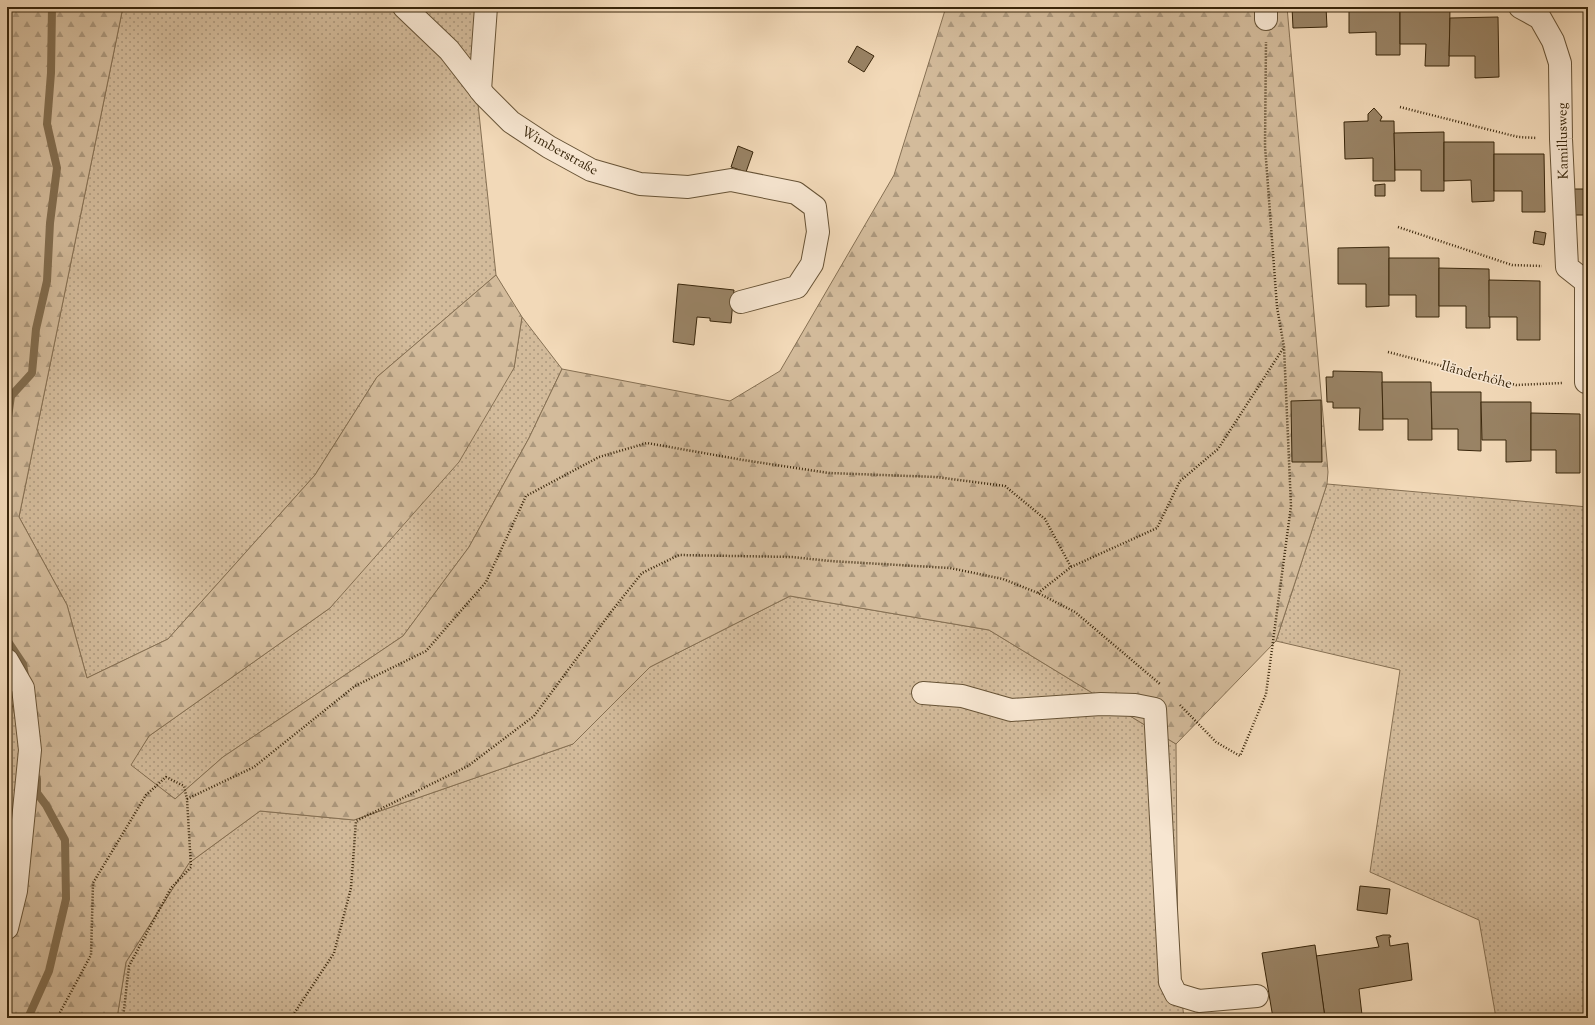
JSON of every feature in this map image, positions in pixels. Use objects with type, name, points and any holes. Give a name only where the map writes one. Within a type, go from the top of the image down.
[{"type":"street","name":"Wimberstraße","points":[[404,7],[449,50],[480,90],[511,122],[549,147],[591,170],[640,184],[688,187],[731,180],[796,193],[815,207],[818,232],[812,264],[797,287],[741,302]]},
{"type":"street","points":[[480,90],[486,7]]},
{"type":"street","name":"Kamillusweg","points":[[1520,7],[1540,18],[1554,42],[1560,63],[1561,139],[1567,267]]},
{"type":"street","points":[[1567,267],[1587,282],[1586,382]]},
{"type":"street","points":[[7,660],[23,688],[30,750],[16,891],[7,928]]},
{"type":"street","points":[[923,693],[962,696],[1011,710],[1101,704],[1135,705],[1155,709],[1170,982],[1176,994],[1199,1001],[1257,996]]},
{"type":"path","points":[[1178,702],[1216,742],[1240,756],[1266,694],[1291,506],[1284,347],[1277,307],[1265,146],[1266,13]]},
{"type":"path","points":[[1400,107],[1518,137],[1561,139]]},
{"type":"path","points":[[1398,227],[1512,266],[1567,267]]},
{"type":"path","points":[[1038,593],[1071,567],[1157,528],[1180,481],[1218,449],[1284,347]]},
{"type":"path","name":"Iländerhöhe","points":[[1388,352],[1516,385],[1586,382]]},
{"type":"path","points":[[187,799],[254,767],[355,686],[426,651],[486,582],[526,496],[599,457],[647,443],[829,473],[936,477],[1005,486],[1045,518],[1071,567]]},
{"type":"path","points":[[291,1018],[334,953],[351,888],[356,821],[468,766],[534,716],[611,612],[642,573],[679,555],[792,557],[830,561],[950,568],[1003,579],[1038,593],[1075,612],[1163,687]]},
{"type":"path","points":[[57,1018],[91,954],[93,883],[146,795],[166,777],[184,786],[187,799],[190,867],[171,888],[130,966],[123,1018]]},
{"type":"green space","points":[[7,7],[123,7],[19,517],[67,605],[87,678],[168,639],[315,475],[377,377],[496,275],[522,317],[514,368],[459,462],[330,608],[149,736],[131,765],[175,799],[223,757],[403,636],[469,547],[529,438],[562,369],[730,401],[780,371],[894,175],[946,7],[1287,7],[1328,472],[1327,484],[1276,641],[1176,744],[989,630],[790,596],[650,667],[573,744],[354,820],[260,811],[189,863],[126,962],[117,1018],[7,1018],[7,943],[19,907],[30,686],[7,646]]},
{"type":"green space","points":[[123,7],[480,7],[478,104],[496,275],[377,377],[315,475],[168,639],[87,678],[67,605],[19,517]]},
{"type":"green space","points":[[522,317],[562,369],[529,438],[469,547],[403,636],[223,757],[175,799],[130,765],[149,736],[330,608],[514,368]]},
{"type":"green space","points":[[1327,484],[1588,507],[1588,1012],[1579,1018],[1496,1018],[1479,920],[1370,872],[1400,670],[1276,641]]},
{"type":"green space","points":[[790,596],[989,630],[1176,744],[1178,968],[1184,1018],[117,1018],[126,962],[189,863],[260,811],[354,820],[573,744],[650,667]]},
{"type":"green space","points":[[7,686],[25,753],[7,903]]},
{"type":"building","points":[[1292,7],[1326,7],[1327,27],[1293,28]]},
{"type":"building","points":[[1349,7],[1400,7],[1400,55],[1376,55],[1376,32],[1349,33]]},
{"type":"building","points":[[1400,7],[1450,7],[1449,66],[1425,66],[1426,44],[1400,44]]},
{"type":"building","points":[[1498,17],[1499,77],[1475,78],[1475,56],[1449,56],[1450,18]]},
{"type":"building","points":[[857,46],[874,56],[864,72],[848,62]]},
{"type":"building","points":[[1374,108],[1382,117],[1380,121],[1394,121],[1395,181],[1373,181],[1373,158],[1345,159],[1344,122],[1368,121],[1368,114]]},
{"type":"building","points":[[1444,132],[1444,191],[1421,191],[1421,170],[1395,170],[1394,133]]},
{"type":"building","points":[[1444,142],[1494,142],[1494,201],[1472,202],[1471,180],[1444,181]]},
{"type":"building","points":[[738,146],[753,152],[746,172],[731,167]]},
{"type":"building","points":[[1494,154],[1544,154],[1545,212],[1522,212],[1522,191],[1494,191]]},
{"type":"building","points":[[1385,184],[1385,196],[1375,196],[1375,185]]},
{"type":"building","points":[[1573,189],[1586,189],[1587,215],[1573,215]]},
{"type":"building","points":[[1588,202],[1588,238],[1587,238]]},
{"type":"building","points":[[1535,231],[1546,233],[1544,245],[1533,243]]},
{"type":"building","points":[[1389,247],[1389,306],[1366,307],[1366,284],[1338,284],[1338,248]]},
{"type":"building","points":[[1389,258],[1439,258],[1439,317],[1416,317],[1416,295],[1389,295]]},
{"type":"building","points":[[1439,268],[1489,269],[1490,328],[1466,328],[1466,306],[1439,306]]},
{"type":"building","points":[[1489,280],[1540,281],[1540,340],[1517,340],[1517,317],[1489,317]]},
{"type":"building","points":[[678,284],[734,290],[731,323],[710,321],[710,318],[697,317],[694,345],[673,342]]},
{"type":"building","points":[[1333,371],[1382,372],[1383,430],[1359,430],[1360,408],[1333,408],[1333,402],[1327,402],[1326,377],[1333,377]]},
{"type":"building","points":[[1382,382],[1431,382],[1432,440],[1408,440],[1408,419],[1383,419]]},
{"type":"building","points":[[1431,392],[1481,392],[1481,451],[1458,450],[1458,429],[1432,429]]},
{"type":"building","points":[[1321,400],[1322,462],[1292,462],[1291,401]]},
{"type":"building","points":[[1481,402],[1531,402],[1531,461],[1506,462],[1506,440],[1482,440]]},
{"type":"building","points":[[1531,413],[1580,414],[1580,473],[1556,473],[1556,450],[1531,450]]},
{"type":"building","points":[[1360,886],[1390,889],[1387,914],[1357,910]]},
{"type":"building","points":[[1390,935],[1390,946],[1408,943],[1412,980],[1359,989],[1362,1015],[1325,1018],[1316,956],[1379,947],[1376,937]]},
{"type":"building","points":[[1315,945],[1325,1018],[1273,1018],[1262,953]]},
{"type":"waterway","points":[[7,424],[11,396],[32,373],[36,329],[47,281],[50,223],[57,168],[47,124],[51,73],[52,7]]},
{"type":"waterway","points":[[7,640],[23,664],[25,676]]},
{"type":"waterway","points":[[28,1018],[49,971],[66,899],[65,840],[46,805],[37,793],[37,779]]}]
